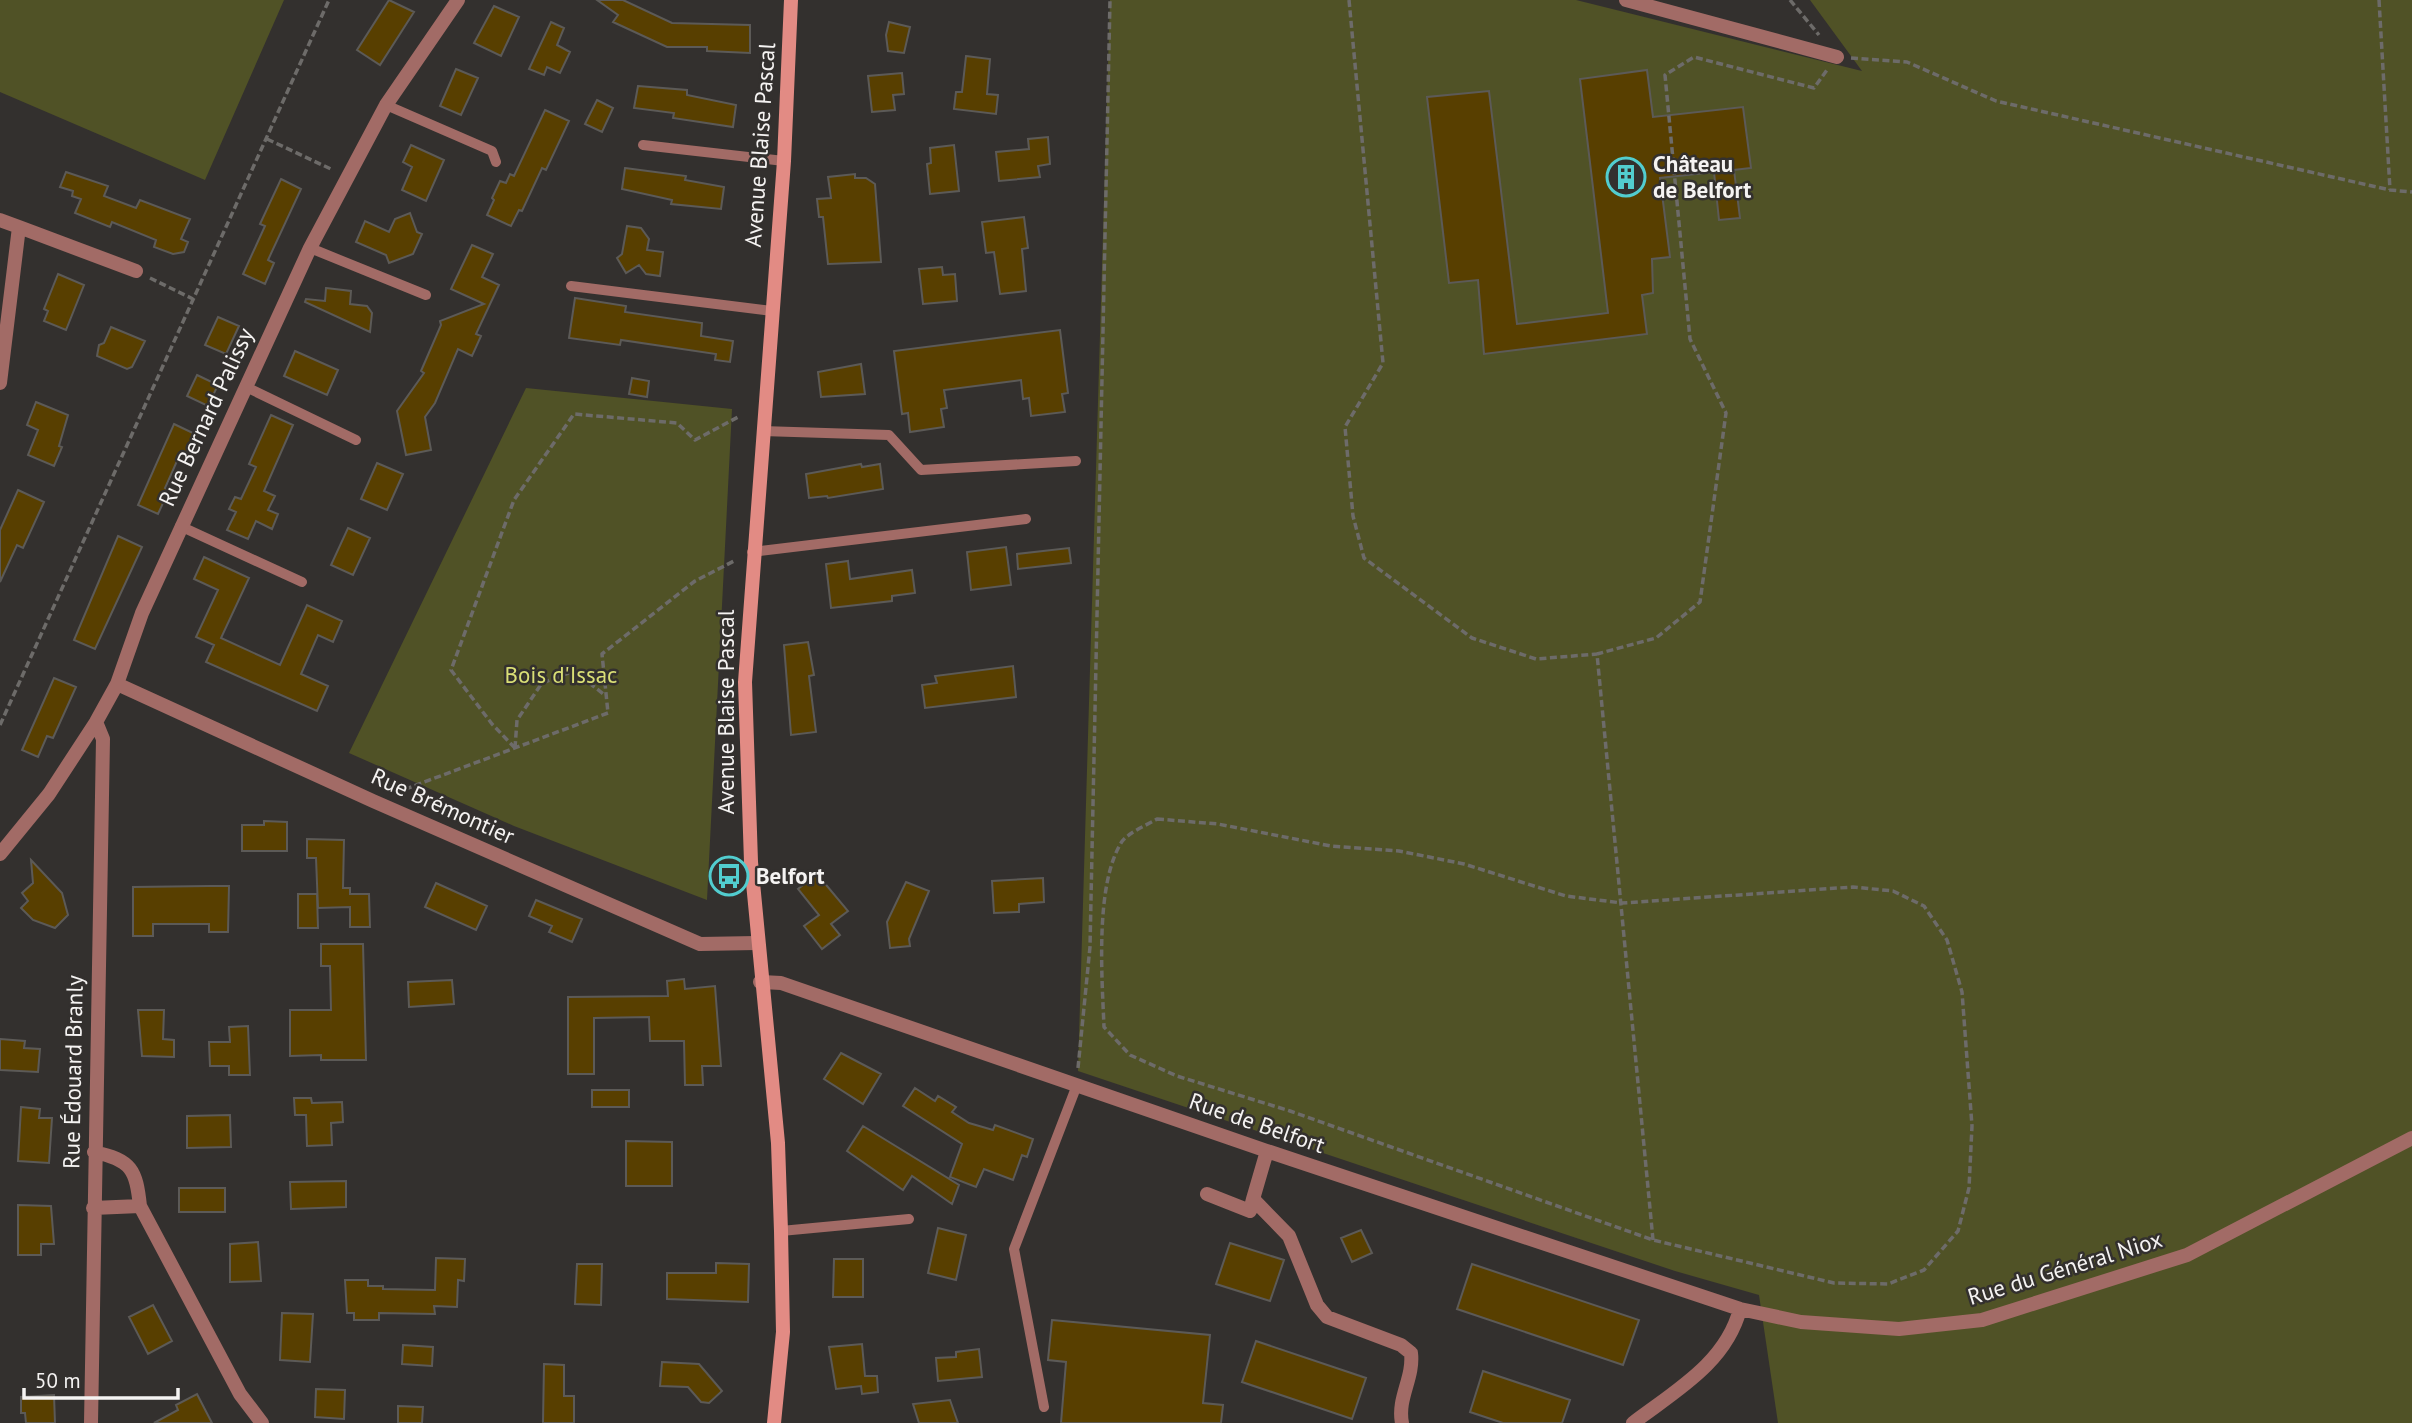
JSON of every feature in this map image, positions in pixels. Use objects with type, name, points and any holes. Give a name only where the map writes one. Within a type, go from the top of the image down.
[{"type":"main road","name":"Avenue Blaise Pascal","points":[[774,1423],[783,1332],[778,1143],[756,943],[746,772],[744,682],[783,161],[791,0]]},
{"type":"street","name":"Rue Bernard Palissy","points":[[0,854],[49,794],[96,722],[117,684],[142,613],[180,526],[310,248],[386,105],[458,0]]},
{"type":"street","points":[[1626,0],[1837,57]]},
{"type":"street","points":[[0,220],[136,271]]},
{"type":"street","points":[[0,383],[19,227]]},
{"type":"street","name":"Rue Brémontier","points":[[117,684],[373,801],[700,944],[756,943]]},
{"type":"street","name":"Rue Édouard Branly","points":[[91,1423],[103,739],[96,722]]},
{"type":"street","name":"Rue de Belfort","points":[[760,982],[781,983],[1267,1151],[1740,1309]]},
{"type":"street","name":"Rue du Général Niox","points":[[1740,1309],[1801,1322],[1899,1329],[1982,1320],[2187,1255],[2412,1138]]},
{"type":"street","points":[[1207,1194],[1250,1211],[1267,1151]]},
{"type":"street","points":[[94,1152],[120,1158],[135,1175],[140,1206],[240,1394],[262,1423]]},
{"type":"street","points":[[1253,1199],[1289,1236],[1317,1305],[1327,1317],[1401,1345],[1411,1353],[1413,1368],[1399,1408],[1402,1423]]},
{"type":"street","points":[[93,1208],[140,1206]]},
{"type":"street","points":[[1633,1423],[1712,1363],[1736,1326],[1740,1309]]},
{"type":"lane","points":[[386,105],[492,151],[496,162]]},
{"type":"lane","points":[[643,145],[783,161]]},
{"type":"lane","points":[[310,248],[426,295]]},
{"type":"lane","points":[[571,286],[772,311]]},
{"type":"lane","points":[[246,387],[356,440]]},
{"type":"lane","points":[[762,431],[889,435],[921,470],[1076,461]]},
{"type":"lane","points":[[752,552],[1026,519]]},
{"type":"lane","points":[[180,526],[302,582]]},
{"type":"lane","points":[[1044,1407],[1014,1249],[1077,1085]]},
{"type":"lane","points":[[781,1231],[909,1219]]},
{"type":"path","points":[[0,725],[329,0]]},
{"type":"path","points":[[1077,1085],[1090,947],[1110,0]]},
{"type":"path","points":[[1349,0],[1383,363],[1345,427],[1353,516],[1364,558],[1472,638],[1535,659],[1597,654],[1656,638],[1700,602],[1726,414],[1690,339],[1665,75],[1695,57],[1814,88],[1837,57]]},
{"type":"path","points":[[1790,0],[1837,57],[1907,62],[1996,101],[2390,190],[2412,192]]},
{"type":"path","points":[[2379,0],[2390,190]]},
{"type":"path","points":[[266,139],[347,177]]},
{"type":"path","points":[[136,271],[193,299]]},
{"type":"path","points":[[515,748],[492,724],[451,670],[514,500],[574,414],[677,423],[695,440],[740,416]]},
{"type":"path","points":[[373,801],[608,713],[602,654],[695,582],[752,552]]},
{"type":"path","points":[[1597,654],[1653,1240]]},
{"type":"path","points":[[515,748],[517,720],[542,683],[574,671],[606,696]]},
{"type":"path","points":[[1157,819],[1218,824],[1331,846],[1399,851],[1464,864],[1566,897],[1622,903],[1853,887],[1893,891],[1924,906],[1947,940],[1962,992],[1972,1126],[1969,1188],[1958,1231],[1923,1270],[1888,1284],[1835,1283],[1653,1240],[1290,1111],[1177,1076],[1130,1055],[1104,1027],[1102,968],[1106,887],[1122,841],[1157,819]]},
{"type":"green space","points":[[0,0],[284,0],[205,180],[0,92]]},
{"type":"green space","points":[[1110,0],[1576,0],[1862,71],[1810,0],[2412,0],[2412,1423],[1778,1423],[1759,1295],[1675,1271],[1078,1071]]},
{"type":"green space","name":"Bois d'Issac","points":[[526,388],[732,409],[707,900],[514,826],[349,753]]},
{"type":"building","points":[[389,0],[414,12],[380,65],[357,50]]},
{"type":"building","points":[[597,0],[623,0],[672,23],[750,25],[750,53],[707,51],[707,47],[667,47],[613,22],[618,15]]},
{"type":"building","points":[[494,6],[519,17],[501,56],[474,43]]},
{"type":"building","points":[[551,22],[564,28],[557,45],[570,52],[560,73],[547,67],[544,75],[529,69]]},
{"type":"building","points":[[889,22],[910,27],[904,53],[888,51],[886,35]]},
{"type":"building","points":[[966,56],[990,59],[987,94],[998,95],[996,114],[954,109],[956,92],[962,92]]},
{"type":"building","points":[[456,69],[478,78],[461,115],[440,106]]},
{"type":"building","name":"Château de Belfort","points":[[1647,70],[1653,117],[1743,107],[1751,168],[1734,170],[1740,218],[1719,220],[1714,172],[1660,178],[1670,257],[1652,259],[1653,293],[1642,295],[1647,334],[1484,354],[1478,280],[1449,283],[1427,97],[1489,91],[1517,324],[1608,313],[1580,79]]},
{"type":"building","points":[[902,73],[904,94],[893,95],[895,110],[872,112],[868,76]]},
{"type":"building","points":[[638,86],[687,90],[687,95],[736,105],[733,127],[673,118],[674,113],[634,108]]},
{"type":"building","points":[[597,100],[613,108],[602,132],[585,124]]},
{"type":"building","points":[[545,110],[569,121],[546,170],[542,168],[522,211],[519,210],[511,226],[487,215],[500,181],[506,183],[510,174],[514,176]]},
{"type":"building","points":[[1048,137],[1050,164],[1038,166],[1040,177],[999,181],[996,152],[1029,149],[1028,139]]},
{"type":"building","points":[[411,145],[444,160],[426,201],[402,190],[412,167],[403,162]]},
{"type":"building","points":[[954,145],[959,191],[930,194],[927,164],[931,163],[930,148]]},
{"type":"building","points":[[625,168],[686,176],[685,180],[724,187],[721,209],[671,204],[672,200],[622,189]]},
{"type":"building","points":[[66,172],[108,186],[104,196],[136,208],[140,200],[190,219],[181,239],[188,242],[184,252],[173,254],[154,247],[156,240],[112,222],[110,227],[75,213],[81,199],[72,196],[73,191],[60,187]]},
{"type":"building","points":[[855,174],[855,178],[866,178],[875,184],[881,262],[828,264],[823,217],[819,217],[817,199],[831,198],[828,177]]},
{"type":"building","points":[[281,179],[301,189],[268,260],[274,263],[265,284],[243,274],[265,226],[260,224]]},
{"type":"building","points":[[410,213],[417,232],[422,234],[413,254],[389,263],[386,255],[356,242],[365,221],[389,232],[395,219]]},
{"type":"building","points":[[1024,217],[1028,248],[1022,249],[1026,291],[1000,294],[994,252],[986,253],[982,222]]},
{"type":"building","points":[[627,226],[641,228],[649,239],[647,250],[663,252],[660,276],[646,274],[639,265],[626,273],[617,258],[622,254]]},
{"type":"building","points":[[472,245],[493,254],[482,277],[499,285],[476,334],[481,336],[472,356],[458,349],[435,403],[425,417],[431,450],[406,455],[397,411],[424,373],[421,371],[441,325],[440,321],[484,304],[451,289]]},
{"type":"building","points":[[942,267],[943,275],[955,274],[957,301],[923,304],[919,269]]},
{"type":"building","points":[[58,274],[84,285],[66,330],[44,321],[48,311],[44,309]]},
{"type":"building","points":[[326,288],[351,291],[350,304],[367,306],[372,313],[370,332],[305,302],[306,299],[325,301]]},
{"type":"building","points":[[575,298],[626,306],[625,312],[702,323],[701,336],[733,341],[730,362],[715,360],[716,354],[621,340],[620,345],[569,338]]},
{"type":"building","points":[[218,317],[239,326],[226,354],[205,345]]},
{"type":"building","points":[[111,327],[145,341],[132,367],[127,369],[97,356],[99,345],[104,343]]},
{"type":"building","points":[[1060,330],[1068,393],[1062,394],[1065,412],[1031,416],[1029,398],[1023,399],[1021,380],[944,390],[947,408],[941,409],[944,427],[910,432],[908,413],[902,414],[894,351]]},
{"type":"building","points":[[295,351],[338,370],[327,395],[284,376]]},
{"type":"building","points":[[861,364],[865,394],[821,397],[818,372]]},
{"type":"building","points":[[197,375],[218,385],[208,406],[187,396]]},
{"type":"building","points":[[632,378],[649,381],[647,397],[629,394]]},
{"type":"building","points":[[36,402],[68,415],[59,446],[62,447],[54,466],[28,455],[38,430],[27,425]]},
{"type":"building","points":[[271,415],[293,425],[264,491],[275,496],[268,510],[278,514],[272,529],[256,521],[248,539],[227,530],[236,512],[229,509],[235,497],[241,499],[256,467],[249,464]]},
{"type":"building","points":[[174,424],[195,434],[186,455],[181,452],[165,488],[169,490],[158,514],[138,505]]},
{"type":"building","points":[[377,463],[403,474],[387,510],[361,499]]},
{"type":"building","points":[[861,464],[862,467],[880,464],[883,489],[828,498],[809,498],[806,474]]},
{"type":"building","points":[[18,490],[44,502],[23,548],[17,545],[0,582],[0,530]]},
{"type":"building","points":[[348,528],[370,538],[353,575],[331,565]]},
{"type":"building","points":[[118,536],[142,547],[95,649],[74,640]]},
{"type":"building","points":[[1006,547],[1011,585],[971,590],[967,552]]},
{"type":"building","points":[[1069,548],[1071,563],[1018,569],[1017,554]]},
{"type":"building","points":[[204,557],[249,578],[221,638],[280,665],[307,605],[342,621],[333,642],[318,635],[301,674],[328,686],[317,711],[206,662],[214,645],[196,637],[218,590],[194,579]]},
{"type":"building","points":[[848,561],[850,579],[912,570],[915,593],[892,596],[892,601],[831,608],[826,564]]},
{"type":"building","points":[[808,642],[814,675],[809,676],[816,732],[791,735],[784,645]]},
{"type":"building","points":[[1013,666],[1016,697],[925,708],[922,685],[937,683],[935,676]]},
{"type":"building","points":[[54,678],[76,687],[53,738],[47,736],[38,757],[22,750]]},
{"type":"building","points":[[264,821],[287,822],[287,851],[242,851],[242,825],[264,825]]},
{"type":"building","points":[[307,839],[344,840],[343,888],[350,888],[350,894],[369,894],[370,927],[350,927],[350,907],[318,908],[316,858],[307,858]]},
{"type":"building","points":[[31,860],[62,893],[68,915],[55,928],[33,920],[21,908],[28,901],[22,893],[33,883]]},
{"type":"building","points":[[817,874],[848,911],[831,924],[840,935],[822,949],[804,926],[819,915],[798,889]]},
{"type":"building","points":[[1043,878],[1044,902],[1019,904],[1019,912],[994,913],[992,881]]},
{"type":"building","points":[[906,882],[929,891],[909,939],[910,946],[890,948],[887,922]]},
{"type":"building","points":[[436,883],[487,906],[476,930],[425,907]]},
{"type":"building","points":[[229,886],[228,932],[209,932],[209,924],[153,924],[153,936],[133,936],[133,887]]},
{"type":"building","points":[[298,894],[317,894],[318,928],[298,928]]},
{"type":"building","points":[[536,900],[582,919],[572,942],[549,932],[552,926],[529,916]]},
{"type":"building","points":[[321,944],[363,944],[366,1060],[321,1060],[321,1055],[290,1056],[290,1010],[331,1010],[330,966],[321,966]]},
{"type":"building","points":[[684,979],[685,989],[715,986],[721,1066],[702,1066],[703,1085],[685,1085],[684,1041],[650,1041],[649,1017],[594,1018],[594,1074],[568,1074],[568,997],[668,996],[667,981]]},
{"type":"building","points":[[452,980],[454,1004],[409,1007],[408,982]]},
{"type":"building","points":[[138,1010],[164,1010],[163,1039],[174,1040],[174,1057],[142,1056]]},
{"type":"building","points":[[248,1026],[250,1075],[229,1075],[229,1066],[210,1066],[209,1042],[230,1042],[229,1027]]},
{"type":"building","points":[[0,1039],[25,1041],[24,1048],[40,1049],[38,1072],[0,1070]]},
{"type":"building","points":[[841,1053],[881,1074],[863,1104],[824,1079]]},
{"type":"building","points":[[915,1088],[935,1101],[938,1096],[956,1107],[952,1112],[969,1123],[993,1130],[995,1125],[1033,1139],[1027,1157],[1022,1155],[1013,1180],[984,1169],[976,1187],[950,1177],[962,1144],[903,1106]]},
{"type":"building","points":[[592,1090],[629,1090],[629,1107],[592,1107]]},
{"type":"building","points":[[294,1098],[311,1098],[312,1103],[342,1102],[343,1122],[331,1123],[332,1145],[307,1146],[306,1115],[295,1115]]},
{"type":"building","points":[[21,1107],[40,1109],[39,1118],[52,1118],[49,1163],[18,1161]]},
{"type":"building","points":[[230,1115],[231,1147],[187,1148],[187,1116]]},
{"type":"building","points":[[863,1126],[959,1185],[952,1204],[912,1176],[903,1190],[847,1151]]},
{"type":"building","points":[[626,1141],[672,1142],[672,1186],[626,1186]]},
{"type":"building","points":[[346,1181],[346,1207],[291,1209],[290,1182]]},
{"type":"building","points":[[179,1188],[225,1188],[225,1212],[179,1212]]},
{"type":"building","points":[[18,1205],[51,1206],[54,1244],[41,1244],[41,1255],[18,1255]]},
{"type":"building","points":[[938,1228],[966,1235],[956,1280],[928,1273]]},
{"type":"building","points":[[1361,1230],[1372,1253],[1352,1262],[1341,1238]]},
{"type":"building","points":[[258,1242],[261,1281],[230,1282],[230,1244]]},
{"type":"building","points":[[1230,1243],[1284,1260],[1270,1301],[1216,1284]]},
{"type":"building","points":[[436,1258],[465,1259],[464,1281],[458,1280],[457,1307],[434,1306],[435,1314],[379,1313],[379,1320],[354,1320],[354,1313],[347,1313],[345,1280],[368,1280],[368,1286],[383,1286],[383,1289],[435,1290]]},
{"type":"building","points":[[834,1259],[863,1259],[863,1297],[833,1297]]},
{"type":"building","points":[[716,1263],[749,1264],[748,1302],[667,1299],[667,1273],[716,1273]]},
{"type":"building","points":[[577,1264],[602,1264],[601,1305],[575,1304]]},
{"type":"building","points":[[1472,1264],[1639,1320],[1623,1365],[1457,1309]]},
{"type":"building","points":[[153,1305],[172,1341],[148,1354],[129,1317]]},
{"type":"building","points":[[282,1313],[313,1314],[310,1362],[280,1360]]},
{"type":"building","points":[[1052,1320],[1210,1335],[1203,1403],[1223,1405],[1221,1423],[1061,1423],[1066,1362],[1048,1360]]},
{"type":"building","points":[[1256,1341],[1366,1378],[1352,1419],[1242,1382]]},
{"type":"building","points":[[862,1344],[865,1376],[877,1376],[878,1392],[862,1394],[861,1386],[836,1389],[829,1347]]},
{"type":"building","points":[[403,1345],[433,1347],[432,1366],[402,1364]]},
{"type":"building","points":[[979,1349],[982,1377],[938,1381],[936,1358],[956,1357],[956,1352]]},
{"type":"building","points":[[662,1362],[699,1364],[722,1391],[709,1403],[701,1402],[688,1387],[660,1386]]},
{"type":"building","points":[[544,1364],[564,1365],[564,1396],[574,1396],[574,1423],[543,1423]]},
{"type":"building","points":[[1483,1371],[1570,1400],[1562,1423],[1503,1423],[1470,1412]]},
{"type":"building","points":[[316,1389],[345,1390],[344,1419],[315,1417]]},
{"type":"building","points":[[197,1394],[212,1423],[154,1423],[178,1410],[176,1405]]},
{"type":"building","points":[[54,1395],[55,1423],[26,1423],[25,1413],[21,1413],[21,1397]]},
{"type":"building","points":[[950,1400],[958,1423],[919,1423],[913,1404]]},
{"type":"building","points":[[398,1406],[423,1407],[422,1423],[398,1423]]},
{"type":"place","name":"Château de Belfort","points":[[1626,177]]},
{"type":"place","name":"Belfort","points":[[729,876]]}]
